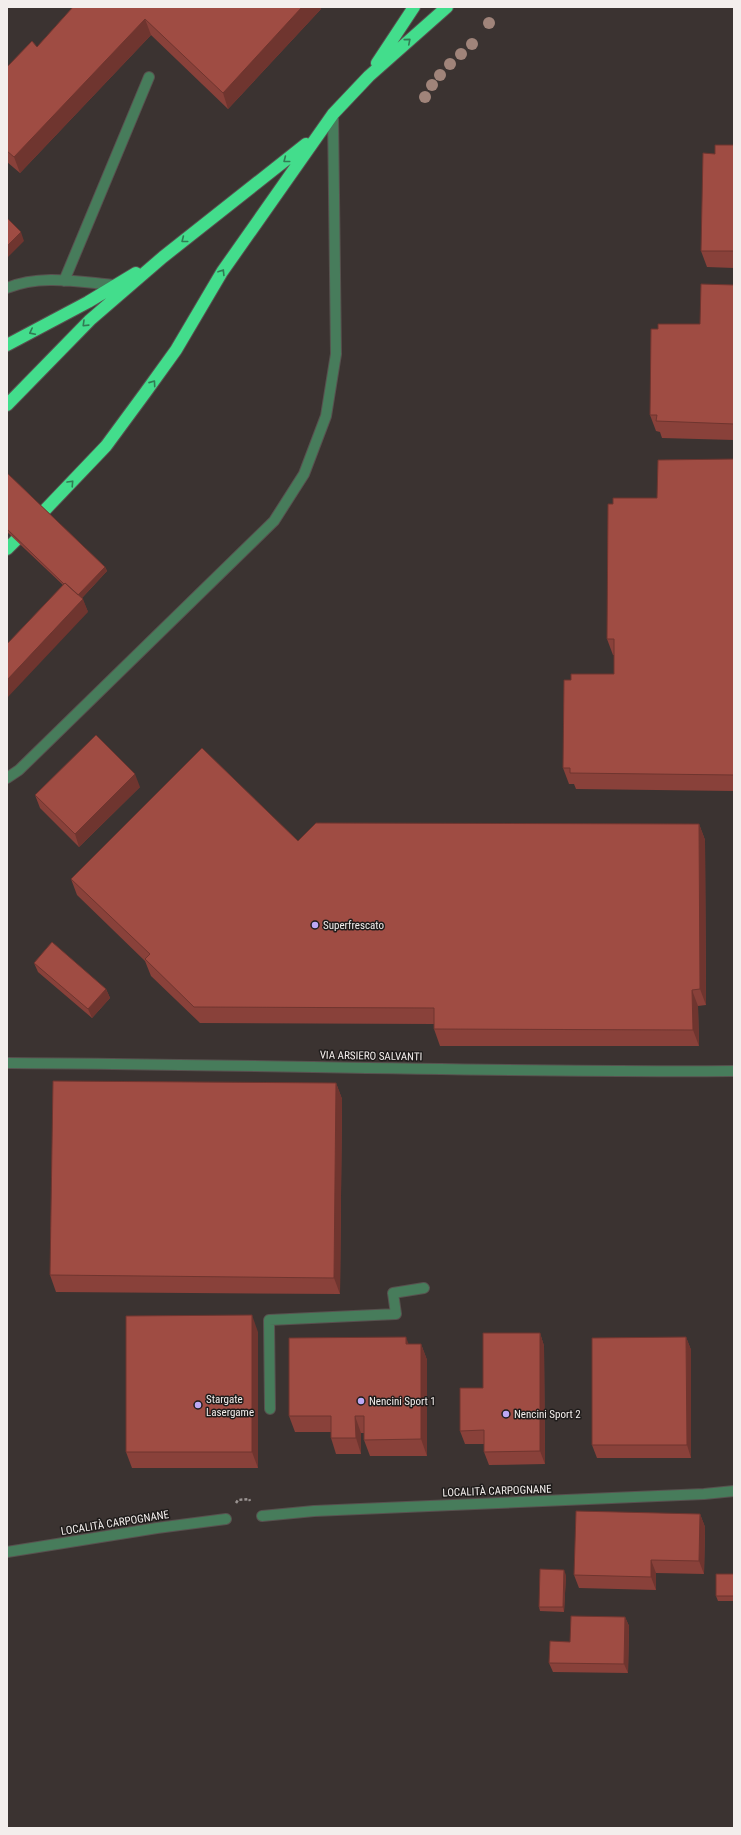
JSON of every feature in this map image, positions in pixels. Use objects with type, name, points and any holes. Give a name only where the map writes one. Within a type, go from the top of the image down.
[{"type":"highway","points":[[369,76],[414,7]]},
{"type":"highway","points":[[44,511],[106,446],[145,393],[176,350],[222,272],[333,114],[369,76],[447,7]]},
{"type":"highway","points":[[7,405],[90,320],[163,257],[317,135]]},
{"type":"highway","points":[[7,344],[88,302],[163,257]]},
{"type":"highway","points":[[7,549],[16,540]]},
{"type":"street","points":[[64,281],[149,77]]},
{"type":"street","points":[[7,778],[20,770],[274,521],[304,474],[326,416],[336,354],[333,114]]},
{"type":"street","points":[[7,288],[22,282],[64,281],[115,285]]},
{"type":"street","name":"VIA ARSIERO SALVANTI","points":[[7,1063],[201,1064],[427,1070],[734,1071]]},
{"type":"street","points":[[270,1409],[268,1320],[396,1314],[393,1293],[424,1288]]},
{"type":"street","name":"LOCALITÀ CARPOGNANE","points":[[262,1516],[314,1511],[696,1495],[734,1491]]},
{"type":"street","name":"LOCALITÀ CARPOGNANE","points":[[7,1552],[157,1528],[226,1519]]},
{"type":"building","points":[[73,7],[302,7],[223,93],[145,19],[14,157],[7,151],[7,67],[32,41],[37,47]]},
{"type":"building","points":[[715,145],[734,145],[734,251],[701,251],[703,153],[715,154]]},
{"type":"building","points":[[7,218],[21,232],[7,246]]},
{"type":"building","points":[[701,284],[734,285],[734,424],[656,421],[657,415],[650,415],[651,329],[658,329],[658,324],[700,324]]},
{"type":"building","points":[[734,459],[734,775],[570,773],[570,768],[563,768],[564,680],[571,680],[571,674],[614,674],[614,639],[607,639],[608,504],[613,504],[613,498],[657,498],[658,460]]},
{"type":"building","points":[[7,473],[105,567],[78,595],[65,583],[64,584],[7,529]]},
{"type":"building","points":[[65,583],[83,599],[7,680],[7,644]]},
{"type":"building","points":[[96,735],[135,774],[75,834],[35,795]]},
{"type":"building","points":[[202,748],[298,841],[316,823],[699,824],[700,989],[692,990],[693,1030],[434,1029],[434,1008],[194,1007],[145,959],[150,954],[71,879]]},
{"type":"building","points":[[52,942],[106,989],[88,1009],[34,963]]},
{"type":"building","points":[[53,1081],[336,1083],[334,1278],[50,1275]]},
{"type":"building","points":[[252,1315],[252,1452],[126,1452],[126,1316]]},
{"type":"building","points":[[483,1333],[540,1333],[540,1451],[484,1452],[484,1430],[460,1431],[460,1388],[483,1388]]},
{"type":"building","points":[[406,1337],[406,1344],[421,1344],[421,1439],[364,1440],[364,1416],[355,1416],[356,1438],[331,1438],[331,1416],[289,1416],[289,1338]]},
{"type":"building","points":[[686,1337],[687,1445],[592,1445],[592,1338]]},
{"type":"building","points":[[576,1511],[700,1514],[699,1561],[651,1560],[651,1577],[574,1575]]},
{"type":"building","points":[[540,1569],[564,1570],[563,1607],[539,1607]]},
{"type":"building","points":[[716,1574],[734,1574],[734,1596],[716,1596]]},
{"type":"building","points":[[571,1616],[625,1617],[624,1664],[549,1663],[550,1641],[570,1642]]},
{"type":"place","name":"Superfrescato","points":[[315,925]]},
{"type":"place","name":"Nencini Sport 1","points":[[361,1401]]},
{"type":"place","name":"Stargate Lasergame","points":[[198,1405]]},
{"type":"place","name":"Nencini Sport 2","points":[[506,1414]]}]
